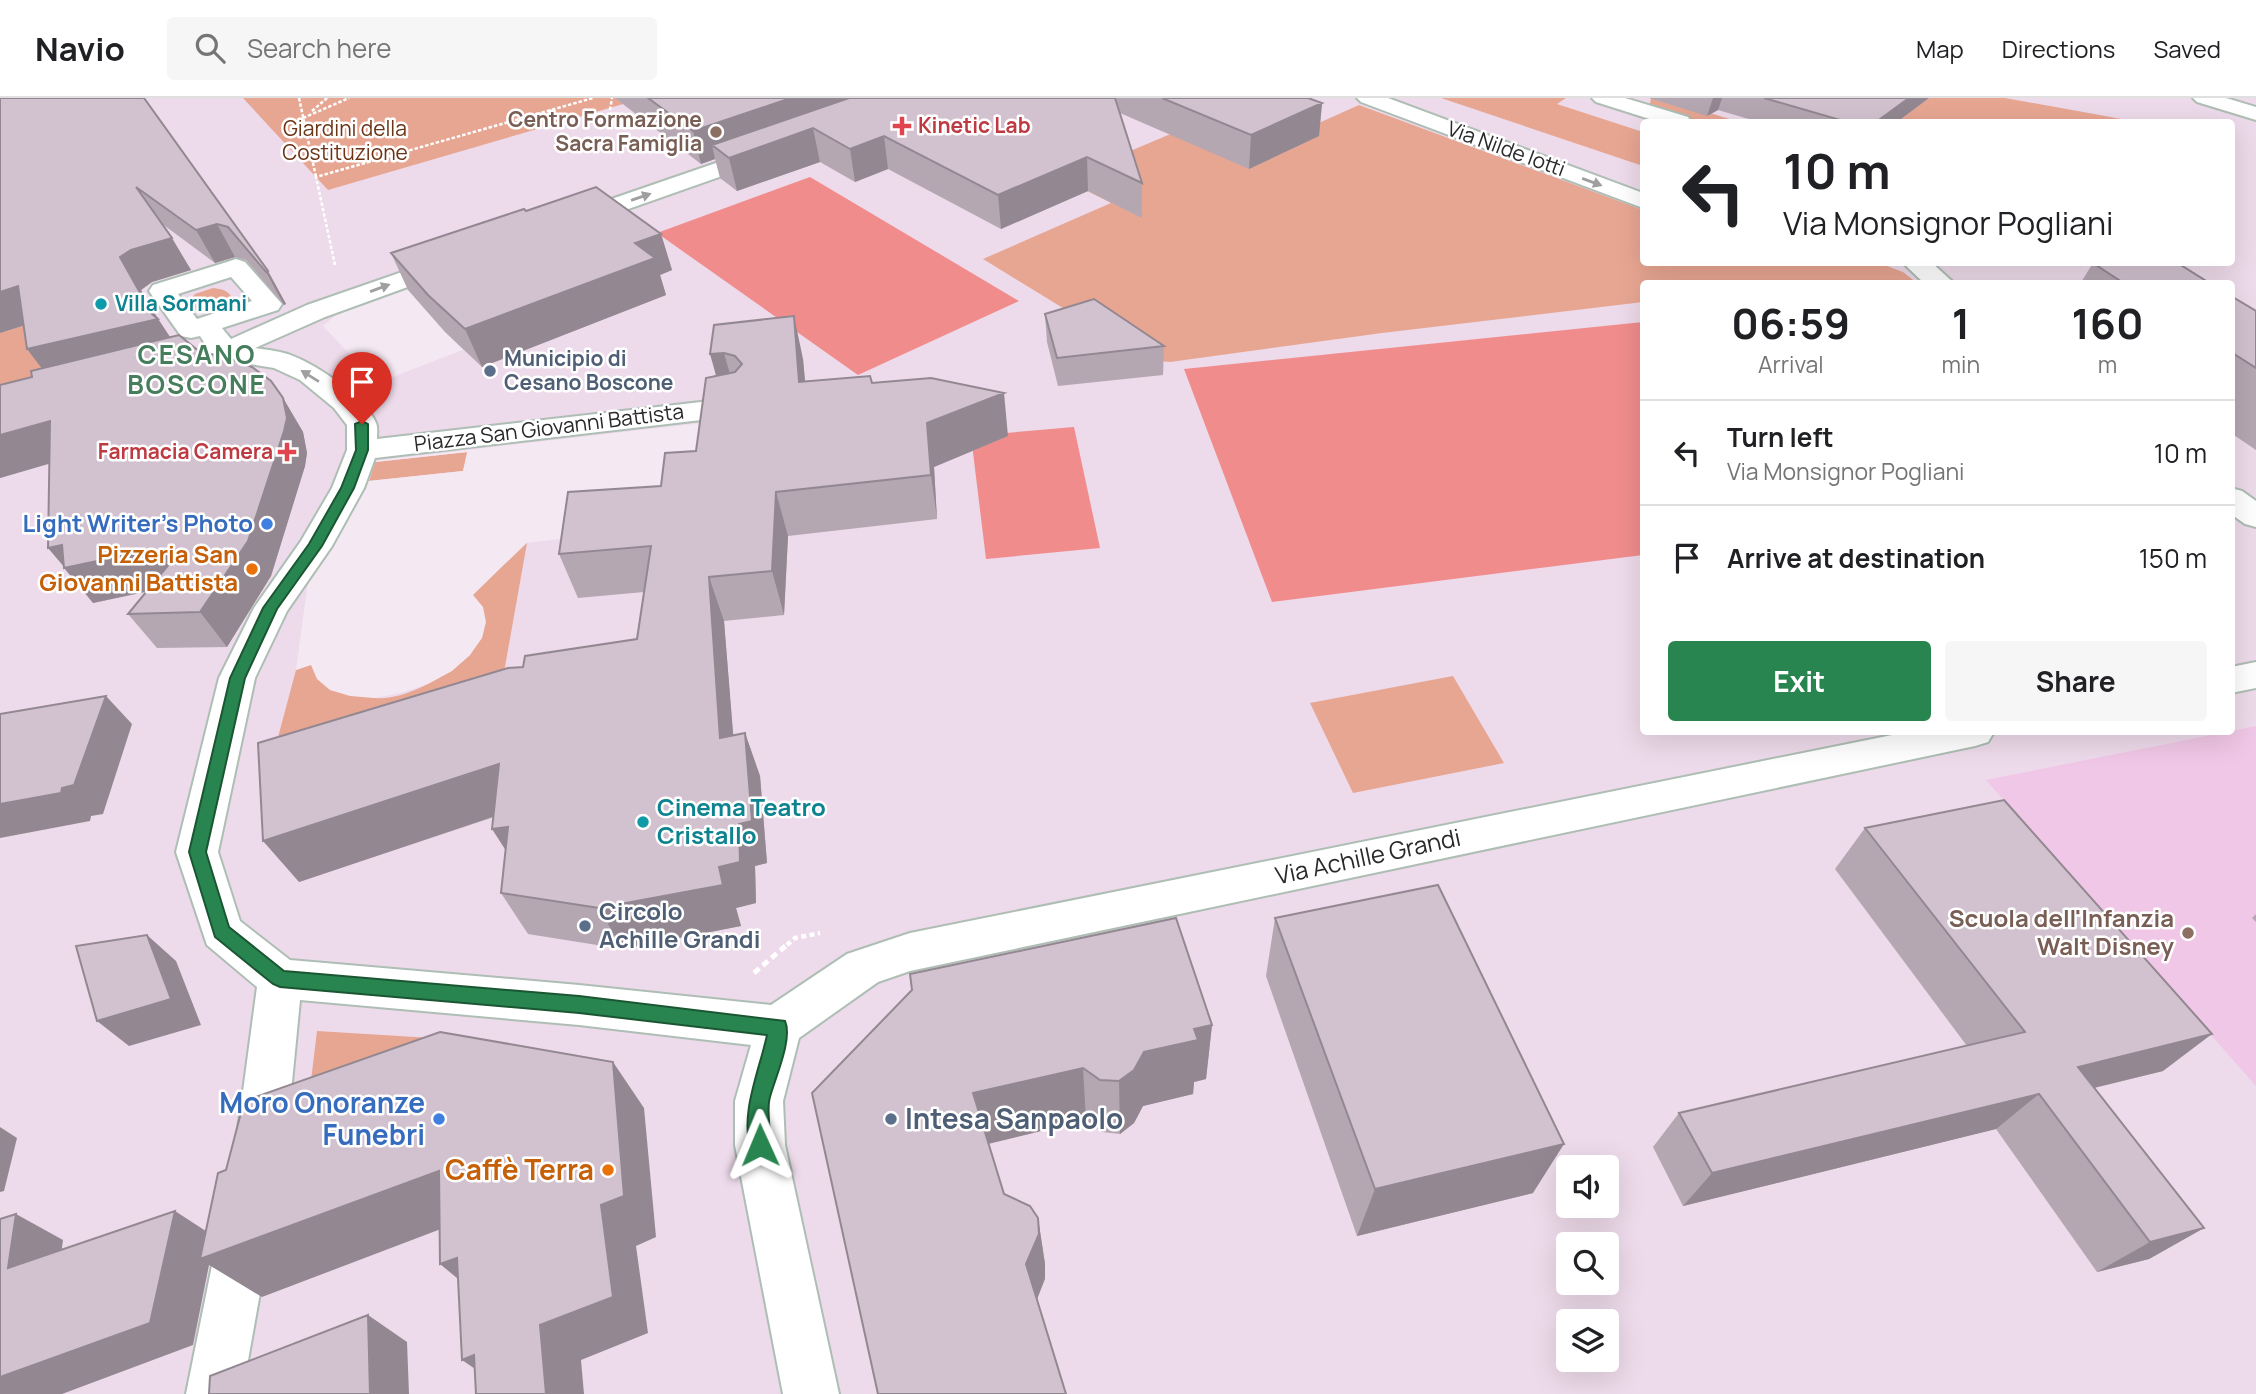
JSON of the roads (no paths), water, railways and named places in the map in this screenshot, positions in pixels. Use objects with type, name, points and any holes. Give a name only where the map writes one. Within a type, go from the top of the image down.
[{"type":"street","name":"Via Nilde Iotti","points":[[1368,98],[1640,200]]},
{"type":"street","points":[[1603,98],[1670,119]]},
{"type":"street","points":[[2204,98],[2256,114]]},
{"type":"street","points":[[545,231],[790,144]]},
{"type":"street","points":[[473,255],[210,345],[281,361],[310,374],[344,402],[362,424],[362,450],[348,488],[315,546],[271,608],[237,678],[197,852],[222,932],[280,979],[579,1004],[778,1027],[771,1064],[759,1101],[760,1145],[811,1394]]},
{"type":"street","points":[[1919,266],[1937,280]]},
{"type":"street","name":"Piazza San Giovanni Battista","points":[[362,450],[736,407]]},
{"type":"street","points":[[2235,501],[2256,517]]},
{"type":"street","points":[[2235,679],[2256,675]]},
{"type":"street","name":"Via Achille Grandi","points":[[778,1027],[863,968],[910,952],[1960,735]]},
{"type":"street","points":[[205,1390],[262,1139],[280,979]]},
{"type":"place","name":"Kinetic Lab","points":[[902,126]]},
{"type":"place","name":"Centro Formazione Sacra Famiglia","points":[[716,132]]},
{"type":"place","name":"Villa Sormani","points":[[101,304]]},
{"type":"place","name":"Municipio di Cesano Boscone","points":[[490,371]]},
{"type":"place","name":"Farmacia Camera","points":[[287,452]]},
{"type":"place","name":"Light Writer's Photo","points":[[267,524]]},
{"type":"place","name":"Pizzeria San Giovanni Battista","points":[[252,569]]},
{"type":"place","name":"Cinema Teatro Cristallo","points":[[643,822]]},
{"type":"place","name":"Circolo Achille Grandi","points":[[585,926]]},
{"type":"place","name":"Scuola dell'Infanzia Walt Disney","points":[[2188,933]]},
{"type":"place","name":"Moro Onoranze Funebri","points":[[439,1119]]},
{"type":"place","name":"Intesa Sanpaolo","points":[[891,1119]]},
{"type":"place","name":"Caffè Terra","points":[[608,1170]]},
{"type":"district","name":"CESANO BOSCONE","points":[[197,370]]},
{"type":"park label","name":"Giardini della Costituzione","points":[[345,141]]}]
